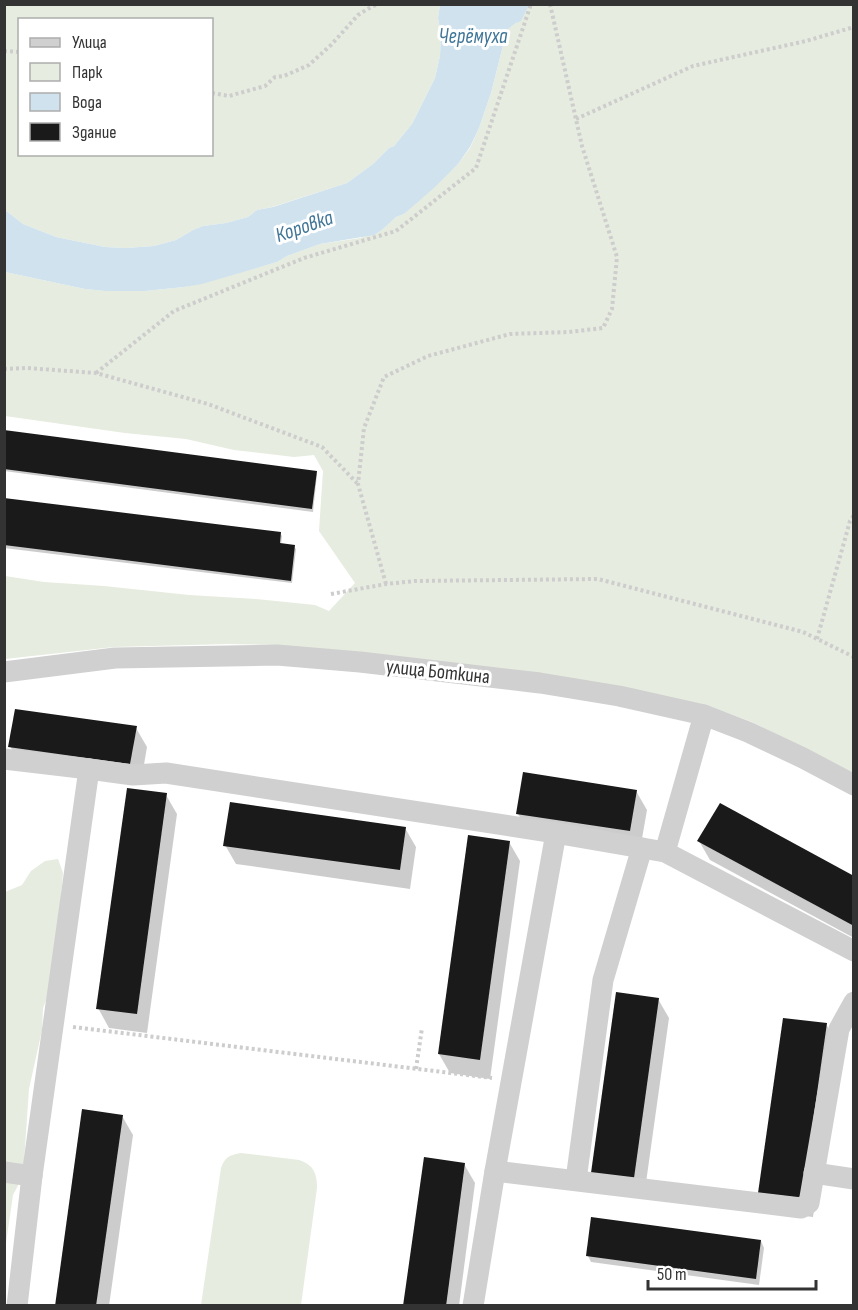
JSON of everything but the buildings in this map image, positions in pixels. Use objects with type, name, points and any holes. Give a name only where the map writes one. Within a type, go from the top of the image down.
[{"type":"street","name":"улица Боткина","points":[[4,672],[115,658],[277,655],[360,662],[540,683],[619,696],[704,715],[748,732],[854,784]]},
{"type":"street","points":[[665,852],[704,715]]},
{"type":"street","points":[[4,759],[133,776],[166,773],[665,852],[854,951]]},
{"type":"street","points":[[17,1305],[32,1176],[89,770]]},
{"type":"street","points":[[473,1305],[510,1080],[556,833]]},
{"type":"street","points":[[576,1180],[603,980],[642,848]]},
{"type":"street","points":[[495,1171],[801,1208],[809,1203],[854,1002]]},
{"type":"street","points":[[4,1172],[32,1176]]},
{"type":"street","points":[[814,1173],[854,1179]]},
{"type":"path","points":[[213,93],[229,96],[265,86],[275,77],[284,76],[309,65],[358,15],[379,4]]},
{"type":"path","points":[[96,373],[174,311],[304,258],[396,231],[476,168],[531,4]]},
{"type":"path","points":[[386,584],[358,484],[364,428],[384,377],[428,356],[510,334],[603,328],[612,309],[617,257],[582,146],[550,4]]},
{"type":"path","points":[[576,119],[693,66],[806,41],[854,27]]},
{"type":"path","points":[[4,369],[27,368],[96,373],[208,404],[322,447],[358,484]]},
{"type":"path","points":[[817,639],[850,521],[854,515]]},
{"type":"path","points":[[331,594],[415,581],[598,579],[803,632],[854,657]]},
{"type":"path","points":[[53,1025],[510,1080]]},
{"type":"path","points":[[416,1070],[422,1028]]},
{"type":"green space","points":[[4,5],[440,5],[438,18],[441,34],[440,56],[435,78],[412,124],[394,146],[347,183],[257,210],[248,217],[203,226],[176,240],[154,246],[105,247],[56,237],[23,224],[5,210]]},
{"type":"green space","points":[[529,5],[853,5],[853,773],[752,722],[706,705],[278,645],[114,647],[5,659],[5,576],[44,582],[315,605],[329,611],[355,583],[319,531],[323,471],[314,455],[294,457],[234,450],[186,439],[5,416],[5,272],[105,291],[145,291],[184,287],[277,262],[320,244],[360,238],[383,229],[396,217],[404,214],[458,164],[470,148],[491,93],[507,30],[516,23]]},
{"type":"green space","points":[[58,859],[63,873],[58,934],[50,991],[43,1008],[42,1030],[29,1089],[23,1176],[13,1195],[5,1250],[5,892],[22,885],[31,871],[45,861]]},
{"type":"green space","points":[[241,1153],[299,1160],[311,1167],[315,1174],[317,1188],[301,1305],[201,1305],[221,1168],[228,1157]]},
{"type":"water","name":"Черёмуха","points":[[440,5],[529,5],[521,21],[507,30],[491,93],[470,147],[458,164],[435,187],[404,214],[396,217],[374,235],[320,244],[277,262],[202,284],[145,291],[85,289],[5,272],[5,210],[23,224],[56,237],[105,247],[154,246],[176,240],[203,226],[248,217],[257,210],[347,183],[394,146],[412,124],[435,78],[440,56],[441,34],[438,18]]},
{"type":"water label","name":"Коровка","points":[[304,226]]}]
